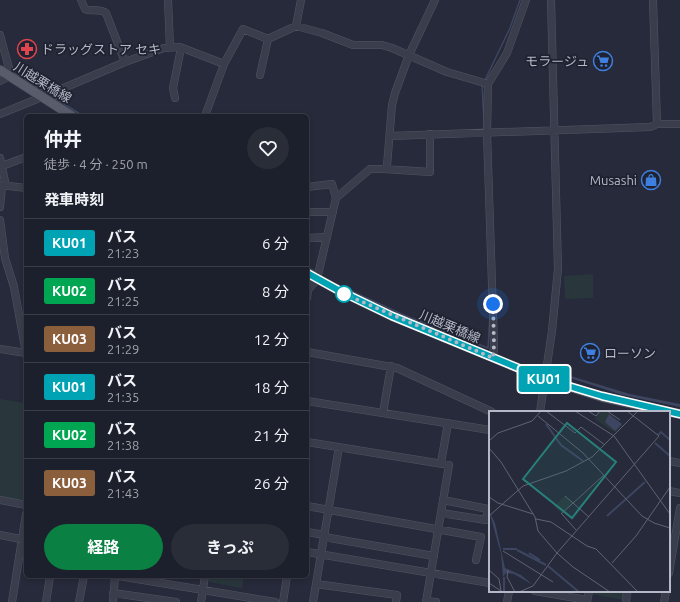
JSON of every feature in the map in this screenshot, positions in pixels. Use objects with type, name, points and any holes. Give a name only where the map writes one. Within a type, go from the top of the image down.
[{"type":"main road","name":"川越栗橋線","points":[[0,70],[68,114]]},
{"type":"main road","name":"川越栗橋線","points":[[312,283],[545,379],[602,396],[667,411]]},
{"type":"main road","name":"川越栗橋線","points":[[670,412],[680,414]]},
{"type":"street","points":[[81,0],[85,8],[90,11],[104,11],[106,13],[124,62]]},
{"type":"street","points":[[168,0],[170,47]]},
{"type":"street","points":[[296,26],[301,0]]},
{"type":"street","points":[[384,169],[388,166],[392,105],[409,55],[435,0]]},
{"type":"street","points":[[493,358],[494,345],[487,133],[488,84],[507,53],[526,0]]},
{"type":"street","points":[[540,411],[557,285],[551,0]]},
{"type":"street","points":[[653,0],[657,124]]},
{"type":"street","points":[[206,114],[224,64],[243,29],[268,39],[296,26],[322,33],[353,45],[382,46],[409,55],[447,72],[488,84]]},
{"type":"street","points":[[0,35],[10,67],[10,76],[0,81]]},
{"type":"street","points":[[260,75],[268,39]]},
{"type":"street","points":[[49,101],[59,90],[124,62],[170,47],[181,48],[224,64]]},
{"type":"street","points":[[175,98],[173,88],[181,48]]},
{"type":"street","points":[[0,114],[37,99],[40,95]]},
{"type":"street","points":[[390,136],[650,127],[657,124],[680,124]]},
{"type":"street","points":[[312,283],[327,237],[336,198],[370,169],[430,172],[430,134]]},
{"type":"street","points":[[0,158],[2,166],[0,207]]},
{"type":"street","points":[[2,166],[24,158]]},
{"type":"street","points":[[309,187],[332,184],[333,194],[336,198]]},
{"type":"street","points":[[2,186],[24,188]]},
{"type":"street","points":[[309,212],[332,212]]},
{"type":"street","points":[[0,220],[5,258],[14,287],[24,342]]},
{"type":"street","points":[[309,238],[327,237]]},
{"type":"street","points":[[0,349],[24,353]]},
{"type":"street","points":[[309,352],[391,366],[490,411]]},
{"type":"street","points":[[383,413],[391,366]]},
{"type":"street","points":[[309,401],[489,430]]},
{"type":"street","points":[[441,463],[448,423]]},
{"type":"street","points":[[309,442],[449,465],[426,601],[436,602]]},
{"type":"street","points":[[313,602],[339,447]]},
{"type":"street","points":[[670,461],[680,463]]},
{"type":"street","points":[[670,491],[680,493]]},
{"type":"street","points":[[0,500],[24,505]]},
{"type":"street","points":[[441,513],[486,520],[488,509],[443,500]]},
{"type":"street","points":[[309,506],[438,528],[481,537],[476,560]]},
{"type":"street","points":[[670,567],[680,508]]},
{"type":"street","points":[[309,532],[434,556]]},
{"type":"street","points":[[0,535],[24,540],[12,602]]},
{"type":"street","points":[[309,552],[489,583]]},
{"type":"street","points":[[46,602],[50,578]]},
{"type":"street","points":[[79,602],[84,578]]},
{"type":"street","points":[[113,602],[114,578]]},
{"type":"street","points":[[131,578],[203,590],[230,598],[275,602]]},
{"type":"street","points":[[201,602],[205,578]]},
{"type":"street","points":[[283,602],[287,578]]},
{"type":"street","points":[[316,584],[397,595],[396,602]]},
{"type":"street","points":[[507,602],[509,592]]},
{"type":"street","points":[[550,592],[587,601]]},
{"type":"street","points":[[626,602],[627,592]]},
{"type":"street","points":[[664,602],[666,592]]},
{"type":"street","points":[[113,593],[157,601],[176,602]]},
{"type":"shaded area","points":[[593,274],[593,298],[565,299],[564,276]]},
{"type":"shaded area","points":[[0,399],[24,403],[24,502],[0,498]]},
{"type":"shaded area","points":[[210,578],[244,578],[242,588],[209,582]]},
{"type":"shaded area","points":[[592,592],[625,592],[623,600],[591,594]]},
{"type":"water","points":[[564,374],[630,394],[680,404],[680,407],[622,395],[564,376]]},
{"type":"waterway","points":[[485,80],[510,28],[520,0]]},
{"type":"waterway","points":[[12,72],[52,96]]},
{"type":"waterway","points":[[482,85],[484,121]]},
{"type":"waterway","points":[[55,98],[80,114]]},
{"type":"waterway","points":[[309,268],[316,272]]},
{"type":"waterway","points":[[336,284],[406,316],[488,348],[490,315]]},
{"type":"bus line","name":"KU01","points":[[309,274],[392,316],[545,379],[602,396],[667,411]]},
{"type":"bus line","name":"KU01","points":[[670,412],[680,414]]},
{"type":"place","name":"ドラッグストア セキ","points":[[27,49]]},
{"type":"place","name":"モラージュ","points":[[603,61]]},
{"type":"place","name":"Musashi","points":[[651,180]]},
{"type":"place","name":"ローソン","points":[[590,353]]},
{"type":"route","points":[[344,294],[392,316],[493,358],[493,304]]}]
